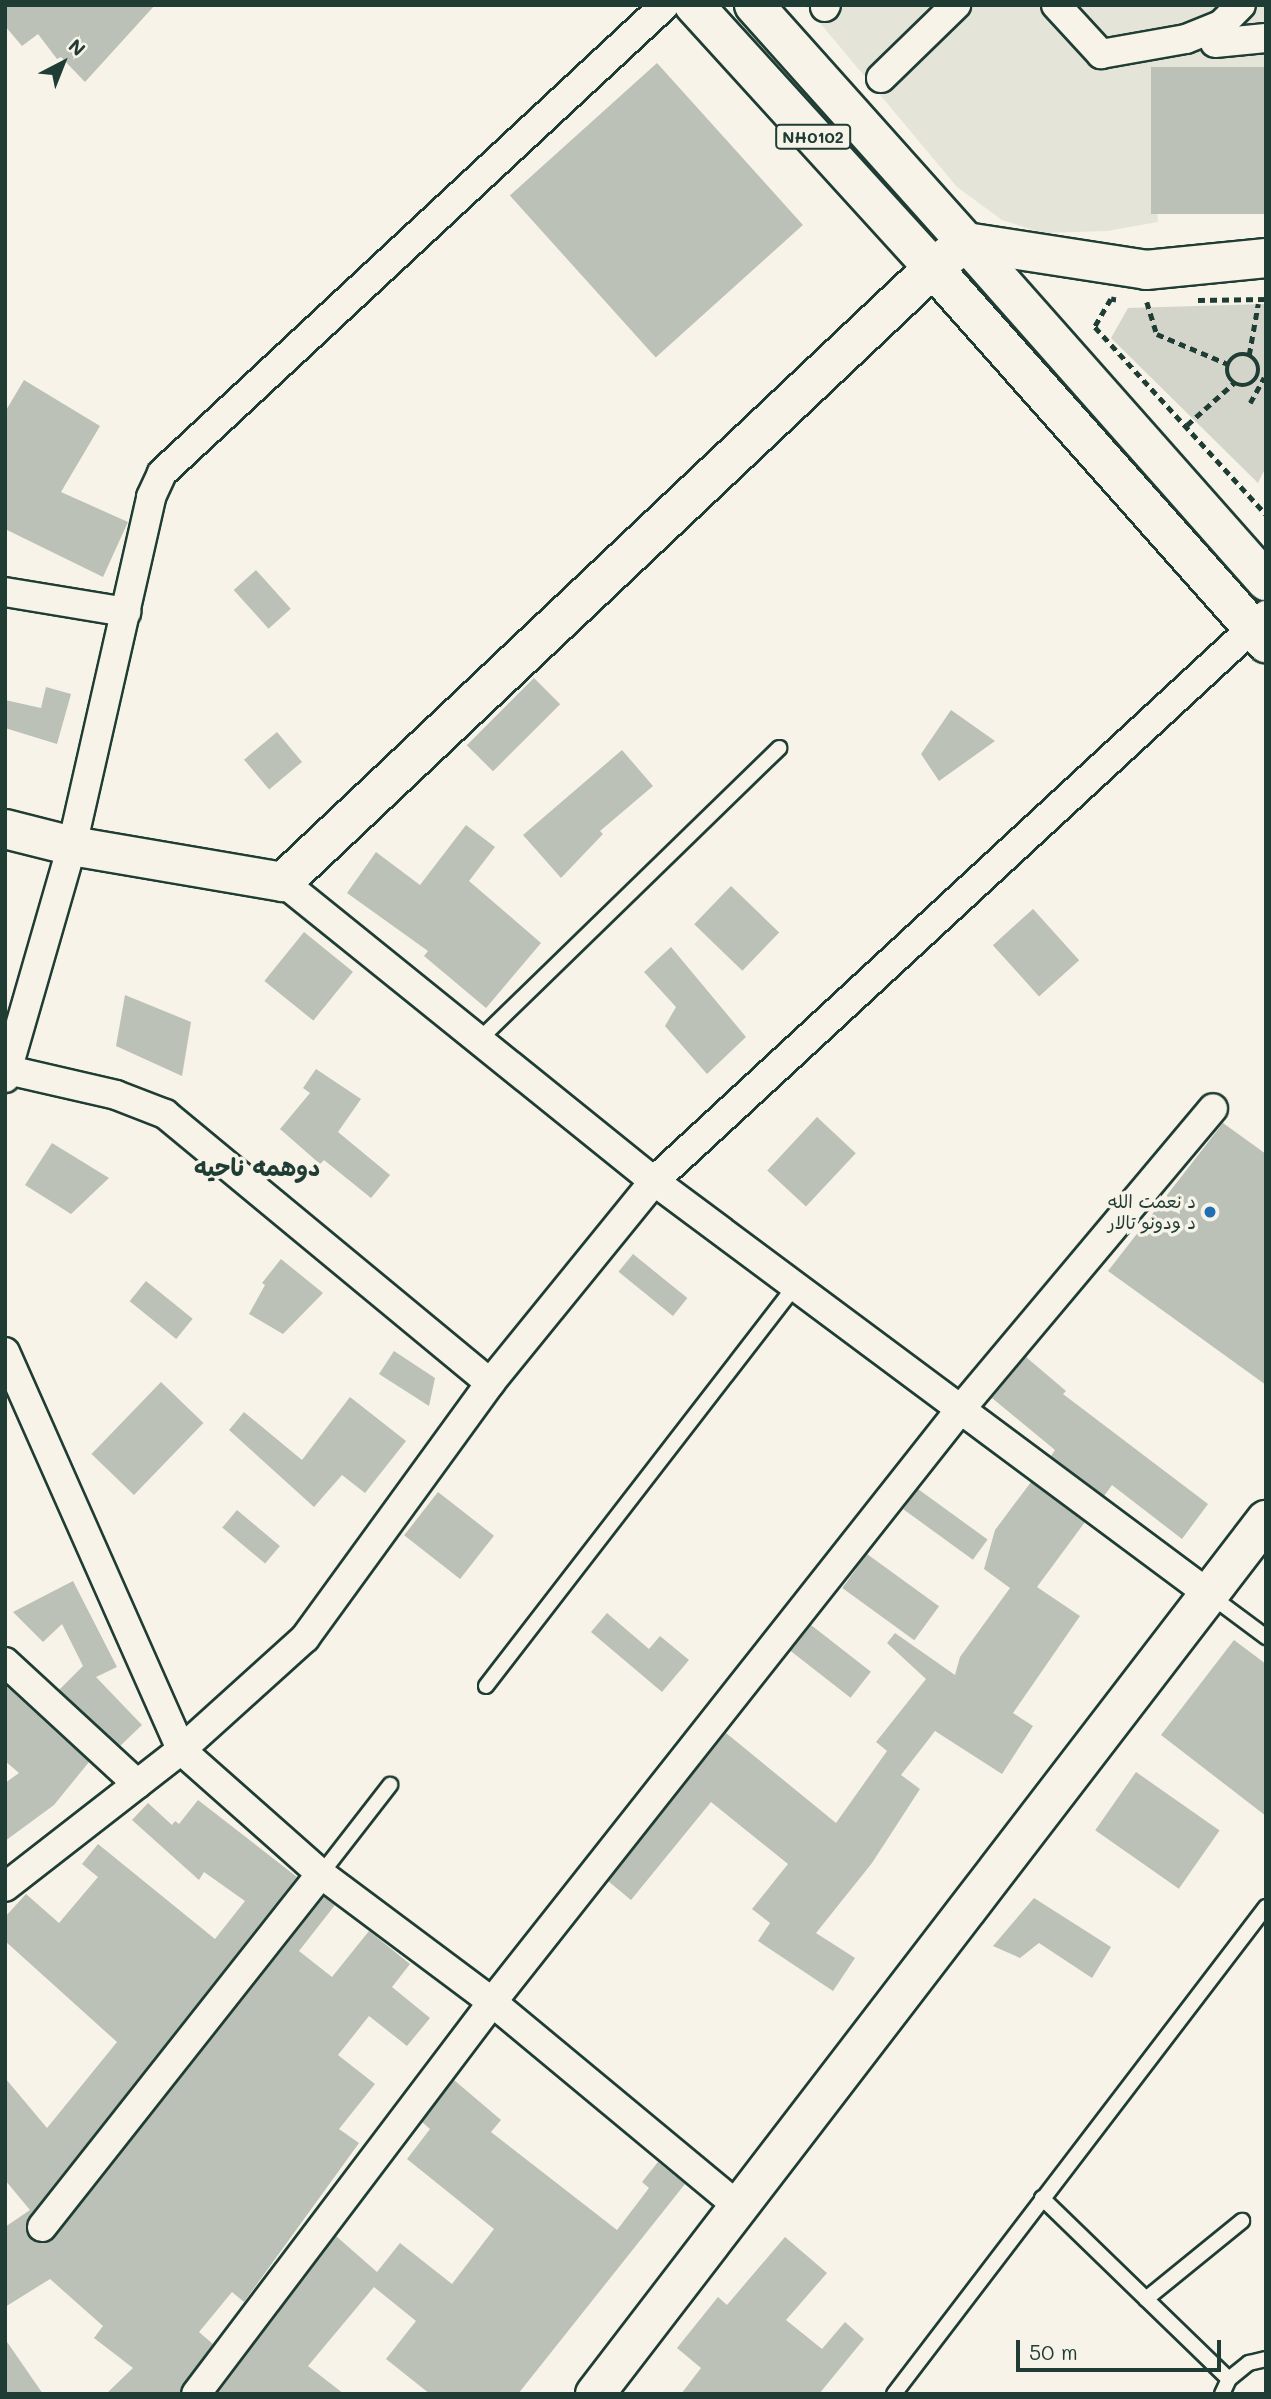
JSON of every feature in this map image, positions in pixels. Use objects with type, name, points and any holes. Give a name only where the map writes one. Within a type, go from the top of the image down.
[{"type":"main road","name":"NH0102","points":[[694,5],[933,268]]},
{"type":"main road","name":"NH0102","points":[[754,5],[966,242]]},
{"type":"main road","points":[[966,242],[1266,581]]},
{"type":"main road","points":[[5,829],[72,846],[283,882],[933,268],[966,242],[1146,270],[1266,258]]},
{"type":"main road","points":[[933,268],[1261,628]]},
{"type":"main road","points":[[595,2394],[1266,1520]]},
{"type":"street","points":[[490,1382],[165,1114],[116,1095],[6,1074],[72,846],[150,497],[162,473],[665,5]]},
{"type":"street","points":[[881,78],[956,5]]},
{"type":"street","points":[[1056,5],[1101,54],[1186,39],[1221,25],[1241,5]]},
{"type":"street","points":[[1214,43],[1266,38]]},
{"type":"street","points":[[5,592],[126,612]]},
{"type":"street","points":[[5,1887],[181,1750],[305,1638],[490,1382],[654,1181],[1261,628]]},
{"type":"street","points":[[283,882],[654,1181],[959,1411],[1210,1595]]},
{"type":"street","points":[[196,2394],[492,2001],[959,1411],[1213,1108]]},
{"type":"street","points":[[5,1353],[181,1750],[321,1874],[492,2001],[740,2208]]},
{"type":"street","points":[[5,1662],[137,1784]]},
{"type":"street","points":[[42,2227],[321,1874]]},
{"type":"lane","points":[[479,1040],[779,748]]},
{"type":"lane","points":[[486,1686],[795,1286]]},
{"type":"lane","points":[[1210,1595],[1266,1637]]},
{"type":"lane","points":[[321,1874],[390,1785]]},
{"type":"lane","points":[[894,2394],[1266,1907]]},
{"type":"lane","points":[[1042,2198],[1229,2379]]},
{"type":"lane","points":[[1146,2299],[1242,2221]]},
{"type":"lane","points":[[1222,2394],[1229,2379],[1250,2363],[1266,2359]]},
{"type":"path","points":[[1124,300],[1111,299],[1095,327],[1266,514]]},
{"type":"path","points":[[1185,301],[1266,299]]},
{"type":"path","points":[[1135,301],[1160,302]]},
{"type":"path","points":[[1147,302],[1157,334],[1228,364],[1234,383]]},
{"type":"path","points":[[1249,355],[1256,329],[1258,304]]},
{"type":"path","points":[[1256,329],[1266,331]]},
{"type":"path","points":[[1228,364],[1236,355],[1249,355],[1258,363],[1259,374],[1265,379],[1250,403]]},
{"type":"path","points":[[1187,425],[1234,383],[1249,385],[1259,374]]},
{"type":"shaded area","points":[[805,5],[1266,5],[1266,67],[1151,75],[1158,222],[1107,231],[1043,233],[1002,220],[957,187]]},
{"type":"shaded area","points":[[1266,304],[1266,467],[1258,483],[1111,338],[1128,308]]},
{"type":"building","points":[[5,5],[155,5],[85,82],[61,57],[57,59],[38,34],[22,46],[5,26]]},
{"type":"building","points":[[657,63],[803,225],[656,357],[510,195]]},
{"type":"building","points":[[1151,67],[1266,67],[1266,214],[1151,214]]},
{"type":"building","points":[[24,380],[100,426],[61,492],[128,522],[103,577],[5,529],[5,412]]},
{"type":"building","points":[[256,570],[291,609],[269,629],[234,590]]},
{"type":"building","points":[[534,678],[560,704],[493,771],[467,745]]},
{"type":"building","points":[[46,687],[71,694],[57,744],[5,728],[5,700],[41,708]]},
{"type":"building","points":[[951,710],[995,741],[939,781],[921,754]]},
{"type":"building","points":[[277,732],[302,762],[269,790],[244,760]]},
{"type":"building","points":[[622,750],[653,786],[600,831],[603,834],[561,878],[523,835]]},
{"type":"building","points":[[466,825],[495,847],[469,881],[541,943],[486,1008],[424,956],[428,951],[347,893],[376,852],[420,885]]},
{"type":"building","points":[[731,886],[779,933],[742,971],[694,924]]},
{"type":"building","points":[[1033,909],[1079,960],[1039,996],[993,945]]},
{"type":"building","points":[[304,932],[353,972],[313,1021],[264,981]]},
{"type":"building","points":[[671,947],[746,1037],[707,1074],[665,1026],[676,1007],[644,972]]},
{"type":"building","points":[[125,995],[191,1022],[182,1076],[116,1046]]},
{"type":"building","points":[[316,1069],[361,1099],[338,1132],[390,1175],[371,1198],[324,1160],[320,1164],[280,1129],[310,1093],[303,1088]]},
{"type":"building","points":[[817,1117],[856,1153],[806,1207],[767,1170]]},
{"type":"building","name":"د نعمت الله د ودونو تالار","points":[[1223,1123],[1266,1154],[1266,1385],[1108,1271]]},
{"type":"building","points":[[52,1143],[109,1178],[71,1214],[25,1185]]},
{"type":"building","points":[[633,1254],[687,1298],[673,1316],[619,1272]]},
{"type":"building","points":[[281,1259],[323,1293],[283,1334],[249,1314],[265,1285],[262,1283]]},
{"type":"building","points":[[146,1281],[193,1319],[176,1339],[130,1301]]},
{"type":"building","points":[[394,1351],[435,1378],[429,1406],[379,1374]]},
{"type":"building","points":[[1026,1357],[1066,1391],[1063,1394],[1208,1504],[1182,1539],[1112,1485],[1104,1496],[1051,1456],[1055,1450],[992,1398]]},
{"type":"building","points":[[161,1382],[203,1423],[134,1495],[92,1454]]},
{"type":"building","points":[[350,1397],[406,1441],[365,1493],[342,1475],[314,1507],[229,1430],[244,1412],[302,1460]]},
{"type":"building","points":[[1031,1482],[1085,1522],[1037,1587],[1080,1616],[1013,1713],[1033,1726],[1002,1774],[935,1731],[901,1775],[920,1789],[872,1863],[816,1933],[855,1958],[833,1991],[758,1941],[770,1923],[752,1909],[788,1864],[711,1802],[631,1900],[608,1881],[726,1733],[836,1823],[887,1751],[876,1742],[926,1679],[887,1643],[895,1633],[955,1675],[960,1657],[1010,1588],[984,1569],[995,1530]]},
{"type":"building","points":[[918,1489],[988,1540],[973,1560],[903,1509]]},
{"type":"building","points":[[438,1492],[494,1536],[460,1579],[404,1535]]},
{"type":"building","points":[[237,1510],[280,1546],[265,1564],[222,1528]]},
{"type":"building","points":[[867,1554],[939,1606],[914,1640],[842,1588]]},
{"type":"building","points":[[73,1581],[117,1667],[96,1677],[142,1725],[120,1746],[59,1690],[83,1666],[62,1624],[43,1642],[13,1612]]},
{"type":"building","points":[[607,1613],[649,1649],[660,1636],[689,1660],[662,1692],[591,1632]]},
{"type":"building","points":[[811,1625],[871,1672],[851,1698],[791,1651]]},
{"type":"building","points":[[1234,1640],[1266,1664],[1266,1816],[1161,1735]]},
{"type":"building","points":[[5,1685],[89,1762],[54,1805],[5,1841],[5,1783],[19,1773],[5,1761]]},
{"type":"building","points":[[1136,1772],[1220,1831],[1179,1889],[1095,1830]]},
{"type":"building","points":[[198,1800],[297,1877],[29,2217],[26,2225],[31,2240],[40,2243],[55,2237],[324,1897],[335,1905],[299,1951],[332,1977],[369,1931],[410,1964],[392,1987],[430,2018],[407,2046],[369,2016],[338,2055],[375,2084],[339,2129],[359,2143],[244,2302],[232,2292],[199,2332],[213,2344],[180,2394],[106,2394],[133,2368],[94,2338],[103,2326],[50,2279],[5,2307],[5,2227],[30,2210],[5,2180],[5,2078],[47,2128],[117,2042],[5,1941],[5,1917],[26,1894],[59,1923],[98,1877],[82,1864],[98,1844],[215,1939],[245,1901],[204,1872],[199,1880],[132,1820],[148,1803],[172,1825],[175,1821],[179,1824]]},
{"type":"building","points":[[1034,1898],[1111,1947],[1092,1978],[1039,1943],[1020,1958],[993,1946]]},
{"type":"building","points":[[454,2080],[501,2120],[491,2132],[617,2230],[649,2188],[642,2182],[658,2162],[685,2184],[518,2394],[430,2394],[386,2359],[416,2321],[374,2287],[308,2366],[344,2394],[217,2394],[336,2236],[377,2272],[400,2243],[452,2284],[494,2229],[407,2159],[430,2129],[422,2122]]},
{"type":"building","points":[[785,2237],[827,2273],[786,2320],[822,2349],[845,2322],[864,2339],[819,2394],[681,2394],[701,2368],[677,2348],[718,2297],[727,2305]]},
{"type":"building","points":[[5,2339],[43,2394],[5,2394]]},
{"type":"place","name":"د نعمت الله د ودونو تالار","points":[[1210,1212]]},
{"type":"district","name":"دوهمه ناحیه","points":[[257,1167]]}]
